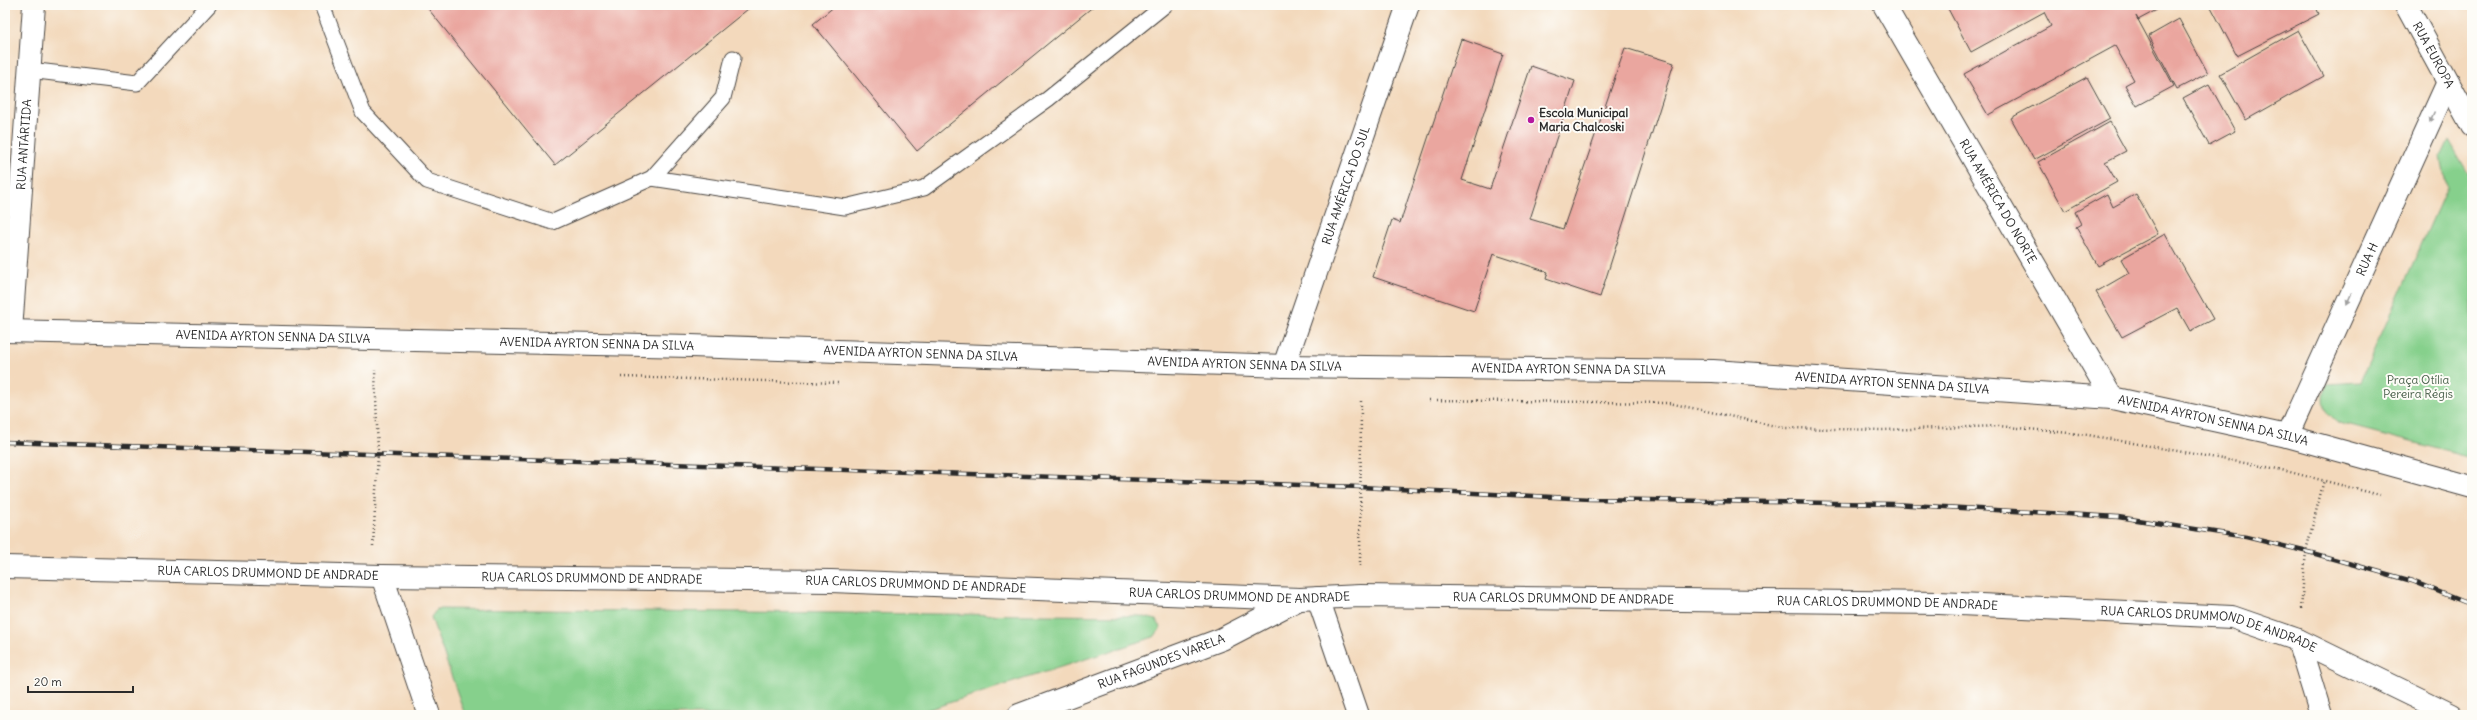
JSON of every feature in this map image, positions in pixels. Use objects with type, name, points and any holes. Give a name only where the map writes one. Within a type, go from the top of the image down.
[{"type":"street","name":"RUA ANTÁRTIDA","points":[[8,331],[34,5]]},
{"type":"street","name":"RUA AMÉRICA DO SUL","points":[[1284,366],[1408,5]]},
{"type":"street","name":"RUA AMÉRICA DO NORTE","points":[[1884,5],[2112,398]]},
{"type":"street","name":"RUA EUROPA","points":[[2406,5],[2472,126]]},
{"type":"street","name":"RUA H","points":[[2287,436],[2448,82]]},
{"type":"street","name":"AVENIDA AYRTON SENNA DA SILVA","points":[[8,331],[699,347],[1284,366],[1713,370],[2112,398],[2287,436],[2472,487]]},
{"type":"street","name":"RUA CARLOS DRUMMOND DE ANDRADE","points":[[5,567],[377,576],[831,581],[1309,599],[1360,596],[1947,604],[2232,617],[2298,640],[2452,715]]},
{"type":"street","points":[[377,576],[429,715]]},
{"type":"street","points":[[1309,599],[1358,715]]},
{"type":"street","name":"RUA FAGUNDES VARELA","points":[[1018,715],[1222,639],[1309,599]]},
{"type":"street","points":[[2298,640],[2321,715]]},
{"type":"lane","points":[[29,70],[138,83],[209,5]]},
{"type":"lane","points":[[322,5],[363,112],[428,181],[553,222],[652,178],[723,98],[733,58]]},
{"type":"lane","points":[[652,178],[845,207],[924,188],[1048,99],[1165,5]]},
{"type":"path","points":[[367,369],[383,369]]},
{"type":"path","points":[[375,369],[378,454],[377,576]]},
{"type":"path","points":[[613,376],[844,383]]},
{"type":"path","points":[[1353,398],[1369,399]]},
{"type":"path","points":[[1360,596],[1361,399]]},
{"type":"path","points":[[1424,400],[1669,403],[1785,428],[1883,430],[1999,426],[2088,435],[2278,469],[2383,496]]},
{"type":"path","points":[[2298,640],[2306,551],[2324,480],[2334,449]]},
{"type":"green space","name":"Praça Otília Pereira Régis","points":[[2449,140],[2472,180],[2472,458],[2339,423],[2327,411],[2324,401],[2327,384],[2360,382],[2447,187],[2441,157]]},
{"type":"green space","points":[[437,609],[1141,616],[1156,620],[1161,627],[1155,636],[1145,640],[911,715],[465,715],[431,617]]},
{"type":"building","points":[[425,5],[753,5],[555,165]]},
{"type":"building","points":[[836,5],[1095,5],[917,151],[813,24]]},
{"type":"building","points":[[1946,5],[2054,5],[2055,7],[2059,5],[2166,5],[2138,20],[2174,86],[2137,106],[2125,85],[2134,80],[2115,46],[1988,115],[1964,74],[2051,26],[2044,12],[1971,52]]},
{"type":"building","points":[[2210,5],[2315,5],[2319,14],[2237,56]]},
{"type":"building","points":[[2179,19],[2208,73],[2177,89],[2149,36]]},
{"type":"building","points":[[2298,30],[2324,76],[2246,120],[2220,74]]},
{"type":"building","points":[[1461,39],[1503,54],[1462,180],[1490,189],[1531,66],[1575,81],[1530,219],[1563,229],[1625,48],[1674,63],[1600,297],[1546,279],[1548,272],[1493,254],[1474,311],[1373,277],[1392,220],[1400,223]]},
{"type":"building","points":[[2087,77],[2110,119],[2034,160],[2011,118]]},
{"type":"building","points":[[2209,84],[2235,131],[2209,145],[2183,98]]},
{"type":"building","points":[[2110,122],[2126,151],[2105,162],[2117,182],[2065,211],[2038,162]]},
{"type":"building","points":[[2107,194],[2113,207],[2136,194],[2158,234],[2098,266],[2076,227],[2081,224],[2075,212]]},
{"type":"building","points":[[2165,234],[2213,319],[2190,331],[2177,308],[2122,337],[2096,292],[2129,273],[2121,259]]},
{"type":"railway","points":[[5,442],[1360,487],[1590,499],[1893,504],[2118,517],[2246,537],[2312,553],[2412,581],[2472,605]]},
{"type":"place","name":"Escola Municipal Maria Chalcoski","points":[[1531,120]]}]
